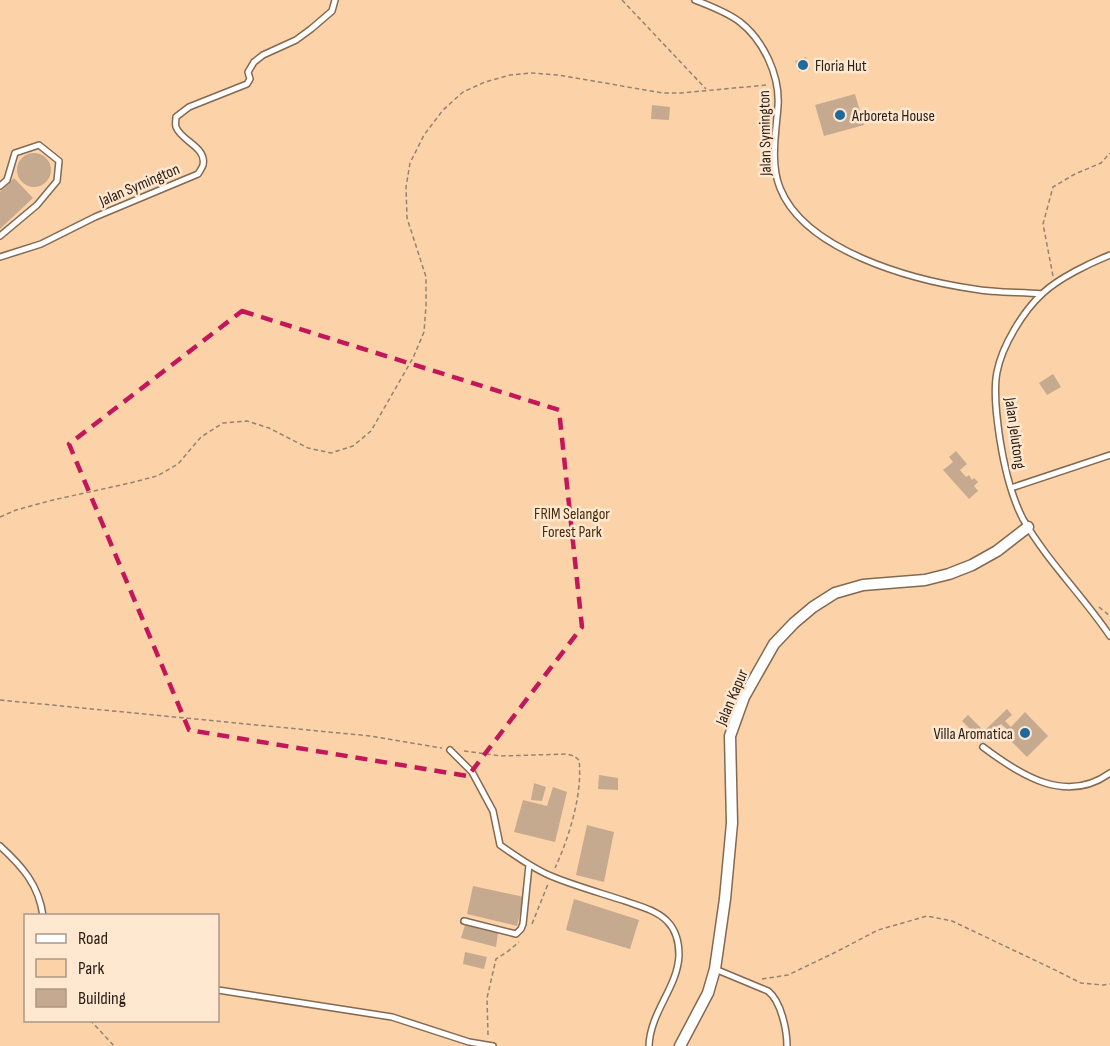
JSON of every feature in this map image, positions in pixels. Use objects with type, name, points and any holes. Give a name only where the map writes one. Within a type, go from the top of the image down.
[{"type":"street","name":"Jalan Kapur","points":[[680,1046],[708,993],[715,969],[725,899],[732,823],[730,736],[744,697],[774,645],[794,623],[835,593],[863,585],[924,580],[949,574],[972,565],[997,551],[1028,527]]},
{"type":"lane","name":"Jalan Symington","points":[[0,257],[41,244],[94,218],[198,174],[203,164],[202,156],[193,143],[180,133],[176,125],[176,117],[189,107],[247,84],[250,79],[248,72],[254,62],[304,34],[332,11],[335,0]]},
{"type":"lane","name":"Jalan Symington","points":[[695,0],[713,7],[740,23],[760,45],[768,59],[777,84],[775,172],[779,187],[787,202],[812,229],[830,242],[897,272],[976,290],[1042,294]]},
{"type":"lane","points":[[0,186],[7,180],[15,153],[39,145],[59,161],[57,181],[37,205],[0,236]]},
{"type":"lane","name":"Jalan Jelutong","points":[[1110,255],[1054,284],[1042,294],[1028,310],[1013,334],[996,373],[996,398],[1003,456],[1011,488],[1022,516],[1038,544],[1110,636]]},
{"type":"lane","points":[[1011,488],[1110,456]]},
{"type":"lane","points":[[983,747],[1011,767],[1049,785],[1075,787],[1087,785],[1110,773]]},
{"type":"lane","points":[[450,750],[472,772],[493,811],[500,844],[529,865],[551,876],[644,908],[668,921],[678,941],[678,966],[652,1024],[650,1046]]},
{"type":"lane","points":[[0,846],[30,878],[42,904],[43,914]]},
{"type":"lane","points":[[464,921],[516,934],[519,932],[523,924],[529,865]]},
{"type":"lane","points":[[715,969],[768,991],[774,997],[784,1027],[787,1046]]},
{"type":"lane","points":[[219,990],[392,1017],[459,1039],[490,1046]]},
{"type":"lane","points":[[457,1046],[459,1039]]},
{"type":"path","points":[[622,0],[707,90]]},
{"type":"path","points":[[0,517],[53,500],[157,476],[178,464],[201,437],[223,423],[247,421],[269,428],[308,448],[332,453],[353,446],[371,430],[412,358],[424,332],[426,277],[407,218],[406,187],[410,163],[424,135],[443,110],[463,92],[485,82],[510,75],[531,73],[558,75],[663,93],[777,84]]},
{"type":"path","points":[[1054,284],[1043,224],[1053,187],[1101,163],[1110,153]]},
{"type":"path","points":[[0,700],[370,736],[419,746],[501,756],[567,754],[574,756],[579,760],[580,783],[577,801],[562,854],[531,927]]},
{"type":"path","points":[[743,981],[788,975],[878,930],[927,916],[952,921],[1081,983],[1110,984]]},
{"type":"path","points":[[490,1046],[487,999],[496,959],[519,941]]},
{"type":"path","points":[[92,1022],[114,1046]]},
{"type":"highlighted area","points":[[242,311],[559,410],[582,627],[468,776],[189,730],[69,444]]},
{"type":"green space","name":"FRIM Selangor Forest Park","points":[[0,0],[1110,0],[1110,1046],[0,1046]]},
{"type":"building","name":"Floria Hut","points":[[806,57],[810,69],[799,72],[795,61]]},
{"type":"building","name":"Arboreta House","points":[[855,94],[864,125],[824,136],[815,105]]},
{"type":"building","points":[[652,105],[670,107],[669,120],[651,119]]},
{"type":"building","points":[[34,153],[46,158],[51,170],[46,182],[34,187],[22,182],[17,170],[22,158]]},
{"type":"building","points":[[14,178],[33,198],[0,229],[0,192]]},
{"type":"building","points":[[1053,374],[1061,387],[1047,395],[1039,383]]},
{"type":"building","points":[[956,451],[967,464],[960,470],[966,477],[969,475],[972,480],[974,478],[978,482],[974,486],[978,491],[969,499],[943,470],[953,462],[949,457]]},
{"type":"building","name":"Villa Aromatica","points":[[1007,709],[1012,715],[1005,721],[1011,727],[1025,712],[1048,736],[1027,757],[1004,734],[1008,730],[1001,724],[983,742],[962,721],[968,715],[984,731]]},
{"type":"building","points":[[599,775],[618,778],[618,790],[598,789]]},
{"type":"building","points":[[534,783],[546,787],[542,801],[531,800]]},
{"type":"building","points":[[553,787],[567,792],[555,842],[514,832],[523,800],[547,806]]},
{"type":"building","points":[[587,825],[614,832],[604,882],[576,875]]},
{"type":"building","points":[[473,886],[524,897],[517,926],[467,914]]},
{"type":"building","points":[[574,899],[639,920],[630,949],[566,930]]},
{"type":"building","points":[[465,925],[498,933],[496,947],[461,938]]},
{"type":"building","points":[[465,952],[487,957],[484,969],[463,964]]},
{"type":"place","name":"Floria Hut","points":[[803,65]]},
{"type":"place","name":"Arboreta House","points":[[840,115]]},
{"type":"place","name":"Villa Aromatica","points":[[1025,733]]}]
